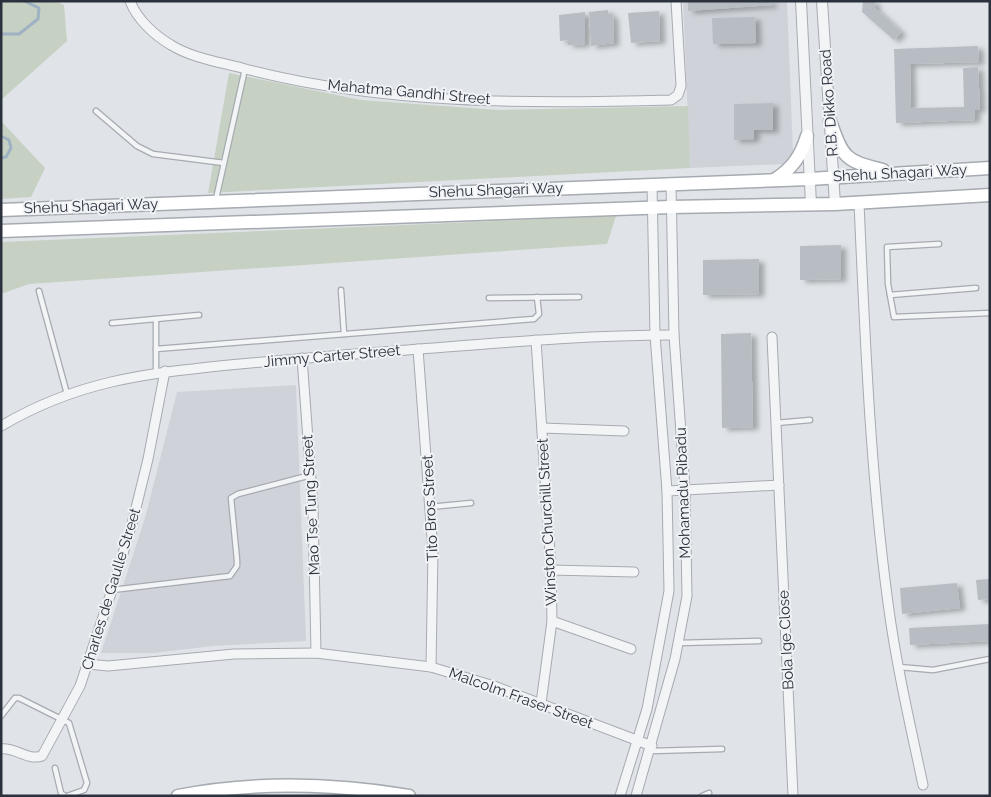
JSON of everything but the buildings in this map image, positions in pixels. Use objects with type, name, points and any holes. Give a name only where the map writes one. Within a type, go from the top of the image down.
[{"type":"main road","points":[[830,120],[837,144],[849,159],[864,166],[895,174]]},
{"type":"main road","points":[[774,180],[792,165],[802,152],[807,136]]},
{"type":"main road","name":"Shehu Shagari Way","points":[[1,210],[774,180],[990,168]]},
{"type":"main road","name":"Shehu Shagari Way","points":[[1,231],[671,207],[835,204],[990,195]]},
{"type":"main road","points":[[178,796],[246,786],[299,785],[358,788],[409,796]]},
{"type":"street","name":"Mahatma Gandhi Street","points":[[130,1],[138,17],[170,44],[189,53],[297,82],[443,99],[584,103],[671,100],[678,95],[681,86],[676,1]]},
{"type":"street","name":"R.B. Dikko Road","points":[[801,1],[811,204]]},
{"type":"street","name":"R.B. Dikko Road","points":[[822,1],[835,204]]},
{"type":"street","name":"Mohamadu Ribadu","points":[[636,796],[651,748],[678,643],[687,596],[685,489],[674,335],[671,183]]},
{"type":"street","name":"Mohamadu Ribadu","points":[[620,796],[647,709],[669,591],[666,491],[655,335],[652,184]]},
{"type":"street","points":[[859,203],[866,363],[879,532],[888,605],[899,667],[924,784]]},
{"type":"street","name":"Jimmy Carter Street","points":[[1,426],[27,411],[99,383],[161,372],[302,358],[536,340],[674,335]]},
{"type":"street","name":"Bola Ige Close","points":[[772,337],[794,796]]},
{"type":"street","name":"Winston Churchill Street","points":[[536,340],[551,570],[552,621],[547,668],[540,703]]},
{"type":"street","name":"Tito Bros Street","points":[[418,349],[433,551],[431,667]]},
{"type":"street","name":"Mao Tse Tung Street","points":[[302,358],[311,475],[316,653]]},
{"type":"street","name":"Charles de Gaulle Street","points":[[1,749],[33,757],[42,756],[80,686],[133,520],[148,460],[161,372]]},
{"type":"street","points":[[542,428],[624,431]]},
{"type":"street","points":[[666,491],[779,485]]},
{"type":"street","points":[[551,570],[634,572]]},
{"type":"street","points":[[552,621],[631,649]]},
{"type":"street","name":"Malcolm Fraser Street","points":[[88,664],[108,666],[234,654],[316,653],[431,667],[494,686],[638,741],[651,748]]},
{"type":"lane","points":[[216,201],[244,69]]},
{"type":"lane","points":[[96,111],[136,146],[153,154],[224,163]]},
{"type":"lane","points":[[939,244],[887,246],[890,295],[894,317],[990,313]]},
{"type":"lane","points":[[890,295],[976,288]]},
{"type":"lane","points":[[341,290],[344,334]]},
{"type":"lane","points":[[39,291],[67,394]]},
{"type":"lane","points":[[156,349],[534,319],[538,314],[537,297]]},
{"type":"lane","points":[[490,298],[579,298]]},
{"type":"lane","points":[[112,323],[199,315]]},
{"type":"lane","points":[[156,319],[156,349],[161,372]]},
{"type":"lane","points":[[776,423],[810,420]]},
{"type":"lane","points":[[112,590],[230,576],[237,560],[231,498],[238,494],[311,475]]},
{"type":"lane","points":[[430,507],[471,503]]},
{"type":"lane","points":[[678,643],[759,641]]},
{"type":"lane","points":[[899,667],[933,670],[990,659]]},
{"type":"lane","points":[[1,716],[7,706],[15,698],[19,698],[63,718],[72,728],[87,783],[84,790],[66,796],[61,793],[55,768]]},
{"type":"lane","points":[[651,748],[722,749]]},
{"type":"lane","points":[[702,796],[709,793]]},
{"type":"shaded area","points":[[683,1],[787,1],[793,152],[784,164],[690,168]]},
{"type":"shaded area","points":[[296,385],[306,641],[213,646],[154,653],[101,653],[145,518],[177,392]]},
{"type":"green space","points":[[1,1],[56,1],[64,5],[67,41],[1,100]]},
{"type":"green space","points":[[229,73],[361,100],[499,110],[688,106],[690,168],[208,193]]},
{"type":"green space","points":[[1,121],[45,168],[31,197],[1,199]]},
{"type":"green space","points":[[616,216],[607,244],[29,284],[1,294],[1,242]]},
{"type":"waterway","points":[[1,34],[19,34],[38,19],[39,8],[24,1]]},
{"type":"waterway","points":[[1,136],[9,140],[11,148],[6,157],[1,158]]}]
